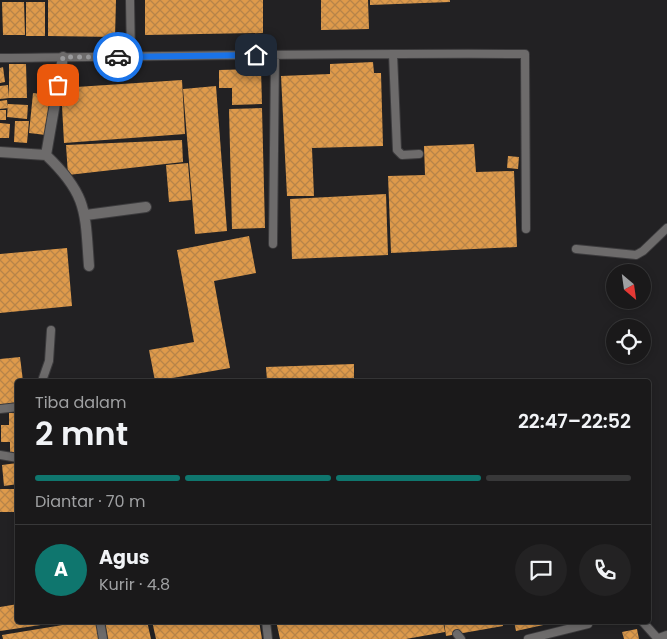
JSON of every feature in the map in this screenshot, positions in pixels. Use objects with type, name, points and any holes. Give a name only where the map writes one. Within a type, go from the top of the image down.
[{"type":"street","points":[[46,155],[63,57]]},
{"type":"street","points":[[0,152],[46,155],[68,178],[82,202],[86,215],[89,266]]},
{"type":"street","points":[[86,215],[146,207]]},
{"type":"street","points":[[658,639],[667,636]]},
{"type":"lane","points":[[130,0],[131,57]]},
{"type":"lane","points":[[393,54],[397,150],[402,154],[419,154]]},
{"type":"lane","points":[[0,58],[525,54],[526,229]]},
{"type":"lane","points":[[273,244],[275,55]]},
{"type":"lane","points":[[576,249],[636,255],[643,251],[667,228]]},
{"type":"lane","points":[[43,379],[48,361],[51,330]]},
{"type":"lane","points":[[0,409],[15,407]]},
{"type":"lane","points":[[0,454],[15,457]]},
{"type":"lane","points":[[100,624],[103,639]]},
{"type":"lane","points":[[266,624],[268,639]]},
{"type":"lane","points":[[528,639],[588,624]]},
{"type":"lane","points":[[645,624],[658,639]]},
{"type":"building","points":[[48,0],[116,0],[115,37],[48,36]]},
{"type":"building","points":[[145,0],[263,0],[263,33],[145,35]]},
{"type":"building","points":[[321,0],[368,0],[369,29],[321,30]]},
{"type":"building","points":[[370,0],[450,0],[450,2],[370,5]]},
{"type":"building","points":[[2,2],[24,2],[25,35],[3,35]]},
{"type":"building","points":[[26,2],[45,2],[45,36],[26,36]]},
{"type":"building","points":[[373,62],[374,73],[381,73],[383,146],[312,148],[314,196],[287,196],[281,76],[330,74],[330,64]]},
{"type":"building","points":[[9,64],[26,64],[27,98],[9,98]]},
{"type":"building","points":[[3,67],[5,82],[0,83],[0,68]]},
{"type":"building","points":[[261,69],[262,104],[232,105],[232,88],[219,88],[219,70]]},
{"type":"building","points":[[182,80],[185,134],[64,143],[61,88]]},
{"type":"building","points":[[8,85],[9,98],[0,99],[0,86]]},
{"type":"building","points":[[216,86],[227,231],[195,234],[183,89]]},
{"type":"building","points":[[33,93],[50,95],[46,135],[29,133]]},
{"type":"building","points":[[7,100],[8,108],[0,109],[0,101]]},
{"type":"building","points":[[8,104],[28,105],[27,119],[7,117]]},
{"type":"building","points":[[262,108],[265,228],[232,229],[229,109]]},
{"type":"building","points":[[0,110],[6,110],[6,120],[0,120]]},
{"type":"building","points":[[15,121],[29,121],[27,143],[14,142]]},
{"type":"building","points":[[0,123],[10,124],[9,138],[0,138]]},
{"type":"building","points":[[182,140],[183,162],[68,175],[66,145]]},
{"type":"building","points":[[474,144],[476,172],[514,171],[517,247],[391,253],[388,176],[425,175],[424,146]]},
{"type":"building","points":[[508,156],[519,157],[518,169],[507,168]]},
{"type":"building","points":[[188,163],[191,200],[169,202],[166,165]]},
{"type":"building","points":[[386,194],[388,255],[292,259],[290,199]]},
{"type":"building","points":[[249,236],[256,273],[214,281],[230,368],[167,379],[155,379],[149,350],[194,342],[177,250]]},
{"type":"building","points":[[67,248],[72,306],[0,313],[0,254]]},
{"type":"building","points":[[20,357],[23,379],[15,379],[15,403],[0,405],[0,359]]},
{"type":"building","points":[[354,364],[354,379],[267,379],[266,367]]},
{"type":"building","points":[[9,413],[15,413],[15,452],[10,453],[10,442],[1,442],[1,425],[9,425]]},
{"type":"building","points":[[15,463],[15,484],[4,486],[2,465]]},
{"type":"building","points":[[0,489],[14,489],[14,512],[0,512]]},
{"type":"building","points":[[15,604],[15,624],[47,624],[0,631],[0,607]]},
{"type":"building","points":[[69,624],[96,624],[99,639],[3,639],[2,635]]},
{"type":"building","points":[[106,624],[148,624],[151,639],[108,639]]},
{"type":"building","points":[[153,624],[260,624],[262,639],[156,639]]},
{"type":"building","points":[[277,624],[444,624],[445,632],[406,639],[280,639]]},
{"type":"building","points":[[444,624],[503,624],[503,626],[446,636]]},
{"type":"building","points":[[515,624],[548,624],[516,631]]},
{"type":"building","points":[[637,629],[639,639],[624,639],[622,632]]},
{"type":"way so far","points":[[58,85],[63,57],[118,57]]},
{"type":"route","points":[[118,57],[256,55]]}]
